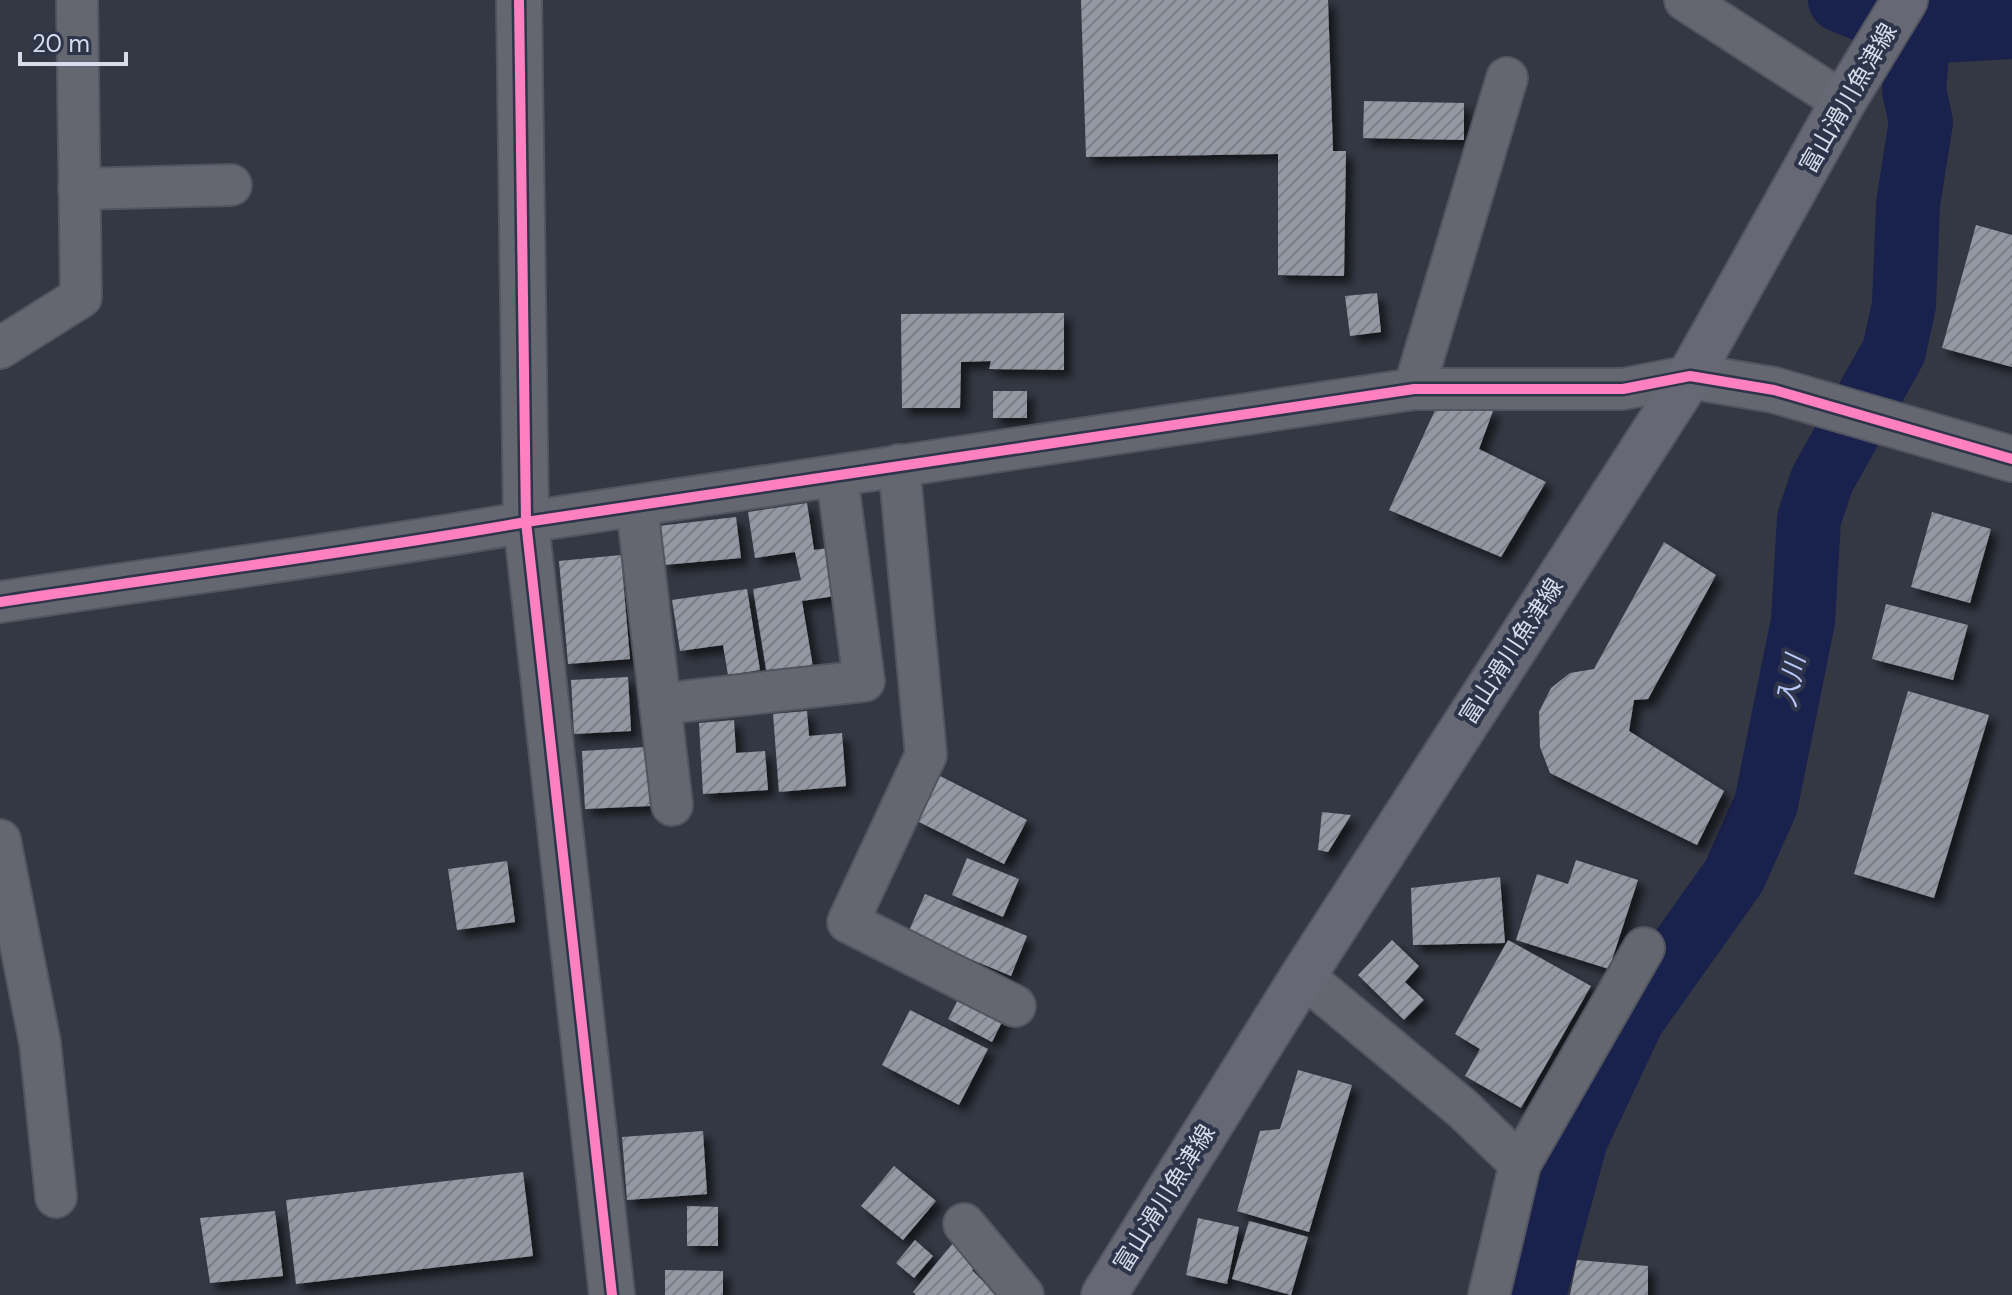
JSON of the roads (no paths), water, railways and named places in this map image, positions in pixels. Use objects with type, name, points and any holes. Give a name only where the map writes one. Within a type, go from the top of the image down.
[{"type":"main road","name":"富山滑川魚津線","points":[[1104,1295],[1303,976],[1690,376],[1850,91],[1905,0]]},
{"type":"street","points":[[0,348],[81,297],[77,0]]},
{"type":"street","points":[[519,0],[526,522],[612,1295]]},
{"type":"street","points":[[1685,0],[1850,91]]},
{"type":"street","points":[[1414,389],[1507,78]]},
{"type":"street","points":[[79,189],[231,185]]},
{"type":"street","points":[[0,602],[395,545],[526,522],[1414,389],[1623,389],[1690,376],[1774,390],[2012,459]]},
{"type":"street","points":[[899,465],[926,755],[848,922],[1015,1006]]},
{"type":"street","points":[[660,704],[864,681],[837,476]]},
{"type":"street","points":[[637,507],[672,805]]},
{"type":"street","points":[[0,840],[40,1043],[56,1197]]},
{"type":"street","points":[[1489,1295],[1520,1164],[1644,948]]},
{"type":"street","points":[[1303,976],[1463,1109],[1520,1164]]},
{"type":"street","points":[[964,1224],[1023,1295]]},
{"type":"waterway","name":"入川","points":[[1840,0],[1919,32],[2012,27]]},
{"type":"waterway","name":"入川","points":[[1534,1295],[1576,1139],[1633,1018],[1734,876],[1766,804],[1803,621],[1809,519],[1822,480],[1894,351],[1904,305],[1908,204],[1921,122],[1914,90],[1919,32]]}]
